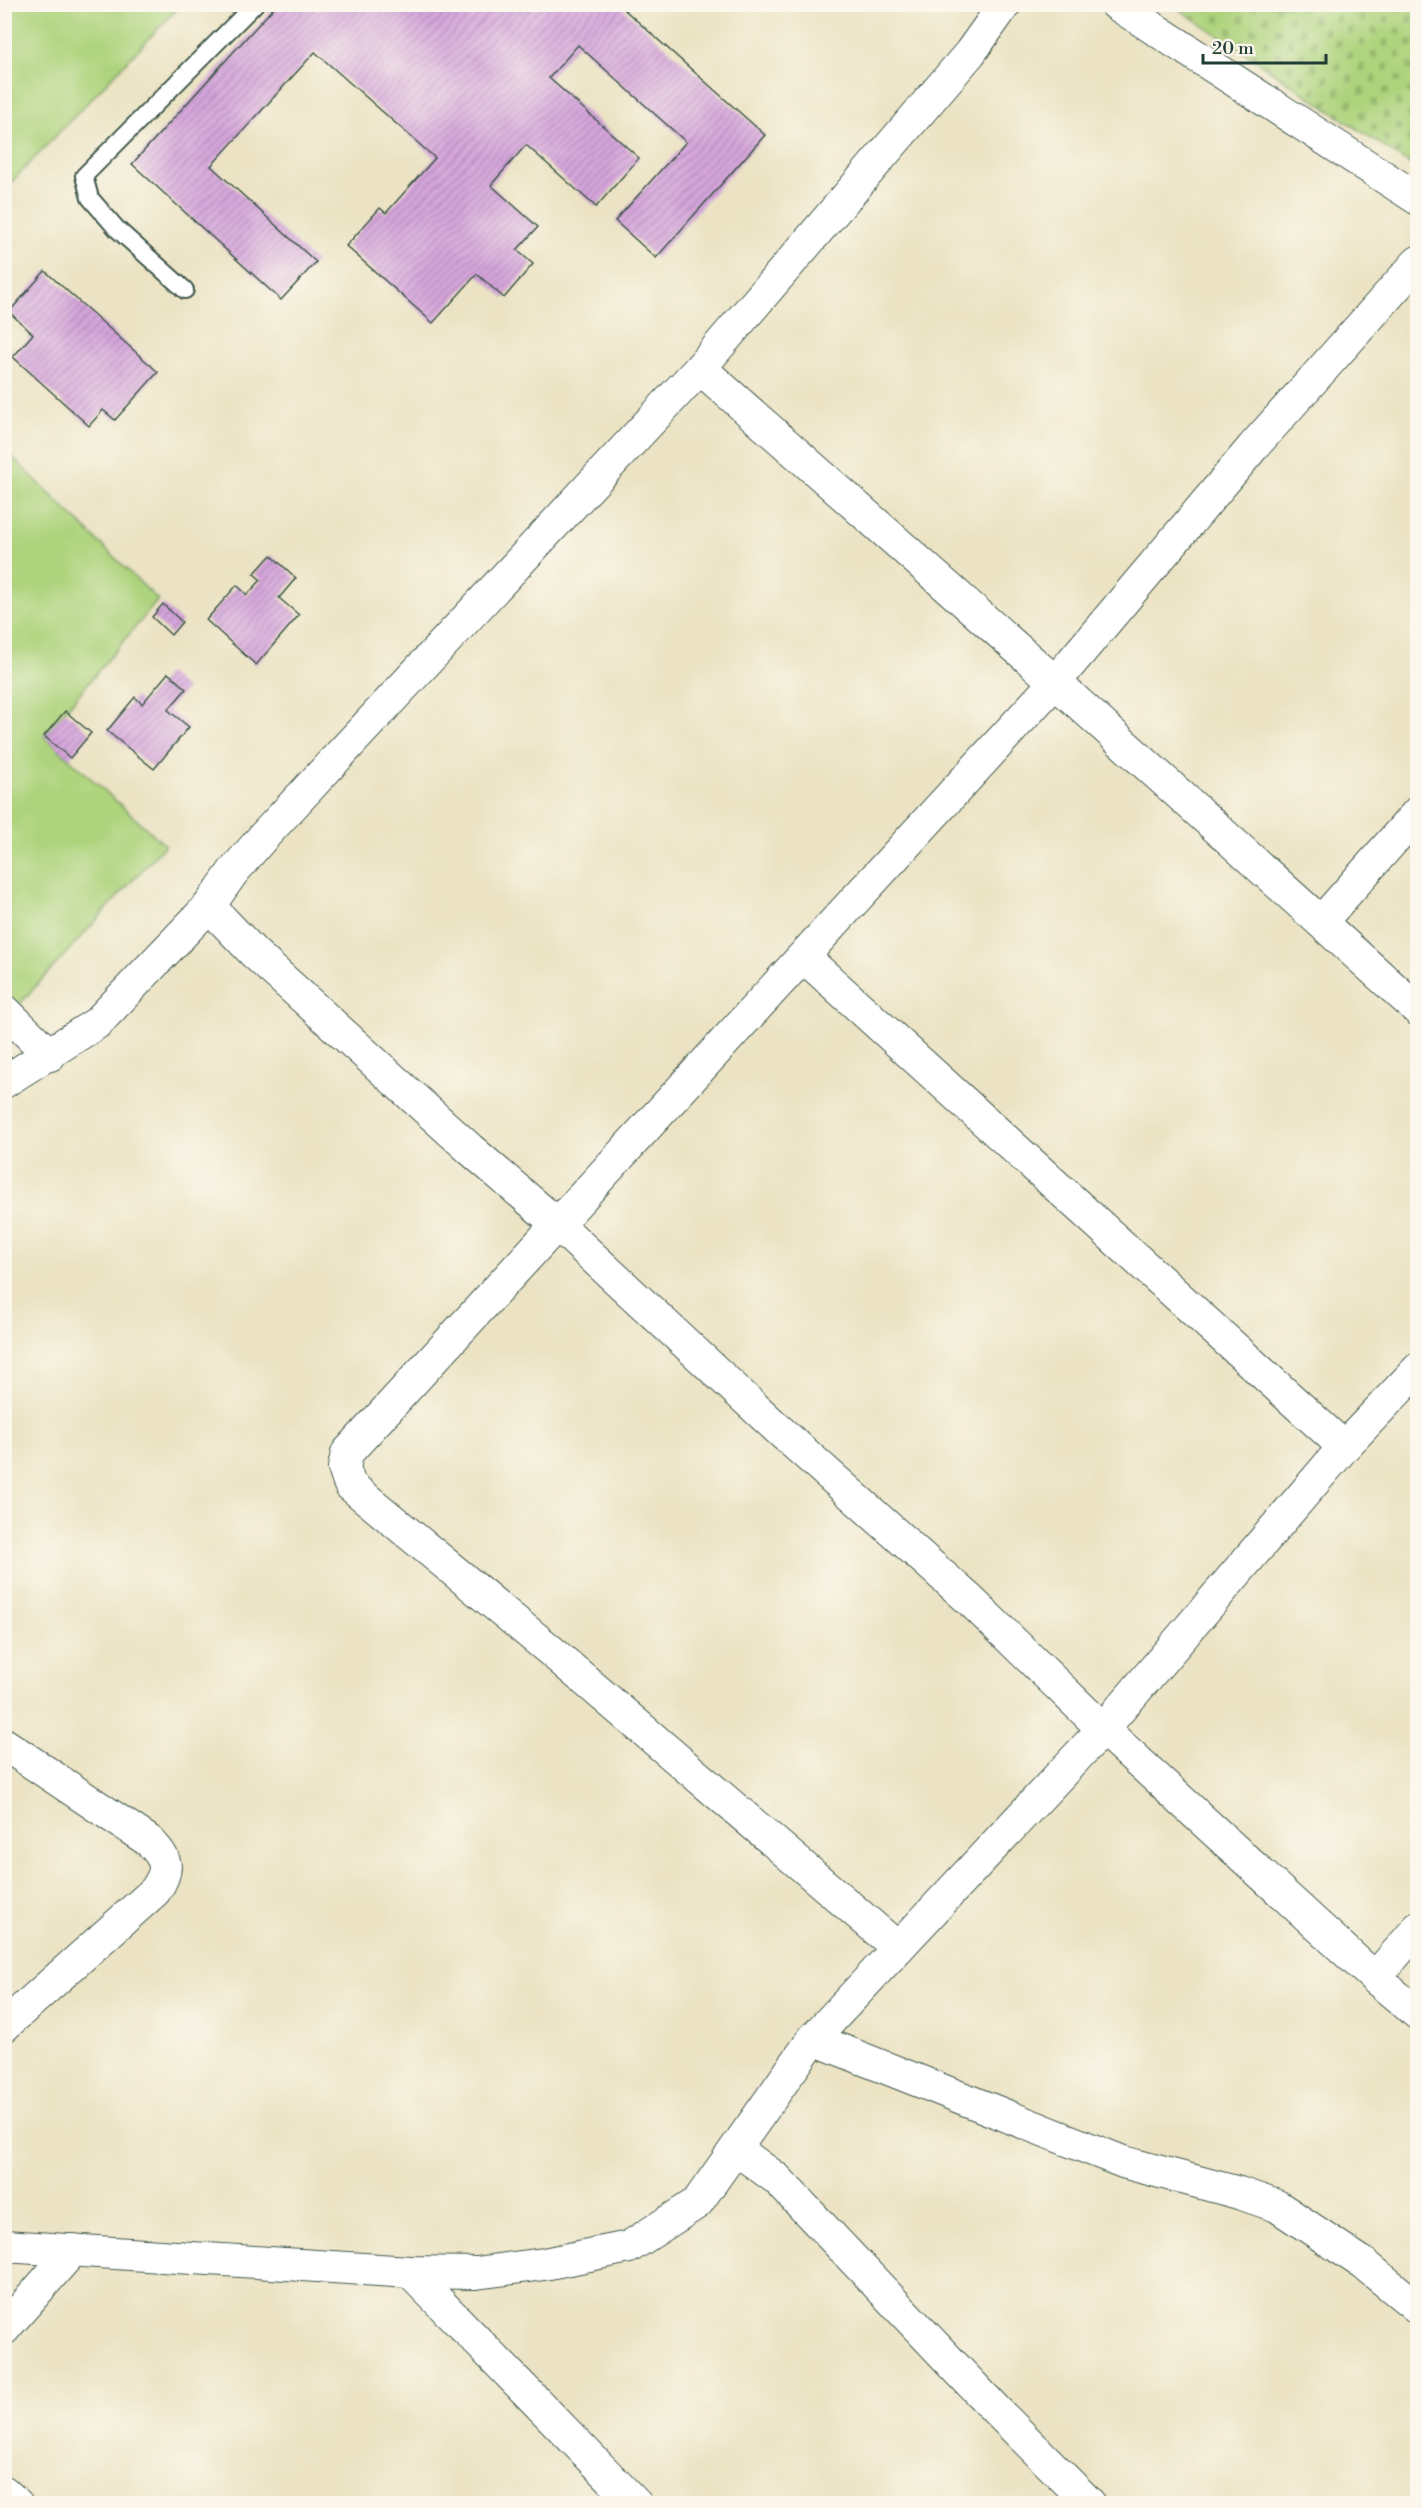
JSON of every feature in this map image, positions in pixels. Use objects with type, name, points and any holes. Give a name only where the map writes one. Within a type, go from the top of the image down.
[{"type":"street","points":[[4,1083],[97,1023],[209,906],[233,872],[264,836],[700,368],[970,53],[1005,4]]},
{"type":"street","points":[[1116,4],[1418,200]]},
{"type":"street","points":[[898,1948],[551,1651],[350,1485],[344,1468],[347,1453],[1055,682],[1253,447],[1418,262]]},
{"type":"street","points":[[700,368],[1055,682],[1418,1010]]},
{"type":"street","points":[[1321,922],[1418,813]]},
{"type":"street","points":[[209,906],[254,953],[352,1044],[557,1224],[779,1430],[971,1601],[1103,1729],[1375,1978],[1418,2014]]},
{"type":"street","points":[[804,957],[1344,1447]]},
{"type":"street","points":[[4,1010],[50,1055]]},
{"type":"street","points":[[4,2246],[410,2272],[477,2272],[544,2264],[628,2247],[697,2203],[813,2039],[1103,1729],[1344,1447],[1418,1369]]},
{"type":"street","points":[[4,1744],[149,1841],[160,1852],[166,1866],[163,1879],[155,1891],[4,2026]]},
{"type":"street","points":[[1375,1978],[1418,1928]]},
{"type":"street","points":[[813,2039],[1123,2162],[1239,2193],[1277,2206],[1364,2264],[1418,2308]]},
{"type":"street","points":[[736,2149],[777,2179],[997,2411],[1090,2504]]},
{"type":"street","points":[[4,2329],[73,2250]]},
{"type":"street","points":[[410,2272],[636,2504]]},
{"type":"street","points":[[4,2492],[17,2504]]},
{"type":"lane","points":[[185,290],[117,229],[90,198],[84,176],[255,4]]},
{"type":"green space","points":[[4,5],[181,5],[5,189]]},
{"type":"green space","points":[[1173,5],[1417,5],[1417,169]]},
{"type":"green space","points":[[5,450],[158,600],[44,736],[165,845],[5,1020]]},
{"type":"building","points":[[277,4],[618,4],[765,135],[656,258],[615,221],[686,142],[578,45],[549,78],[639,158],[596,207],[526,145],[491,185],[538,227],[517,250],[533,264],[504,298],[477,274],[433,323],[346,246],[380,208],[386,213],[435,158],[315,52],[211,166],[316,262],[281,300],[132,164]]},
{"type":"building","points":[[45,271],[158,372],[115,420],[103,410],[89,426],[13,357],[33,334],[9,312]]},
{"type":"building","points":[[271,555],[296,578],[279,598],[299,615],[256,665],[206,620],[237,585],[247,595],[261,580],[254,574]]},
{"type":"building","points":[[163,604],[182,622],[171,635],[152,617]]},
{"type":"building","points":[[168,673],[186,689],[168,710],[189,727],[154,769],[107,731],[135,697],[142,704]]},
{"type":"building","points":[[65,711],[91,733],[70,758],[44,736]]}]
